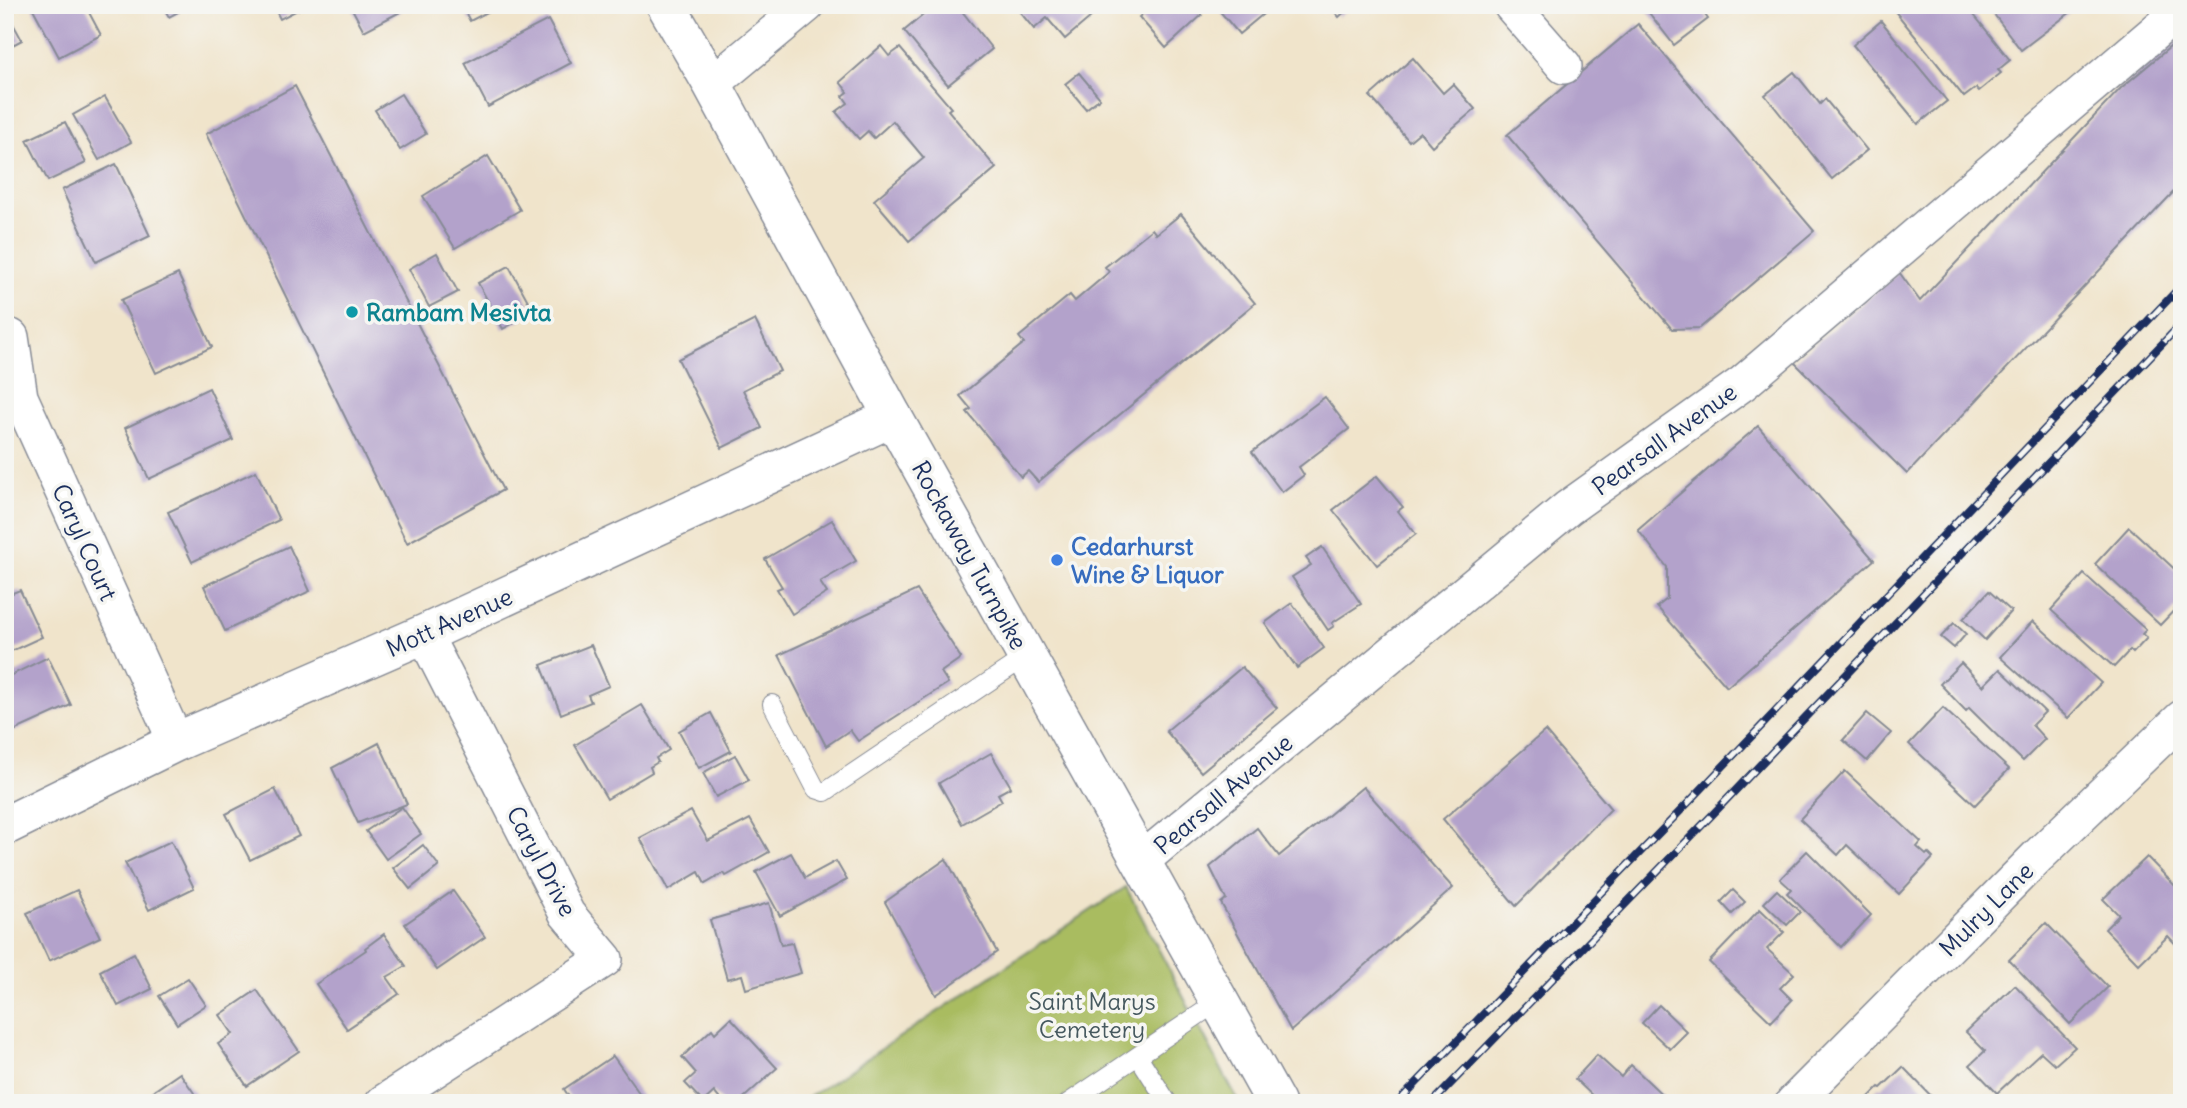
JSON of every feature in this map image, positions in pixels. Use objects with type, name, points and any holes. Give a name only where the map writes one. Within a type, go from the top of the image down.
[{"type":"main road","name":"Rockaway Turnpike","points":[[666,5],[1276,1103]]},
{"type":"main road","name":"Mott Avenue","points":[[5,827],[176,742],[424,635],[893,417]]},
{"type":"street","points":[[712,84],[807,5]]},
{"type":"street","points":[[1511,5],[1564,66]]},
{"type":"street","name":"Pearsall Avenue","points":[[1141,862],[1569,508],[1743,383],[2182,9]]},
{"type":"street","name":"Caryl Court","points":[[11,337],[20,397],[176,742]]},
{"type":"street","name":"Caryl Drive","points":[[383,1103],[605,959],[567,914],[424,635]]},
{"type":"street","name":"Mulry Lane","points":[[1793,1103],[2038,856],[2182,718]]},
{"type":"lane","points":[[772,704],[816,789],[825,792],[1027,656]]},
{"type":"lane","points":[[1068,1103],[1219,1001]]},
{"type":"lane","points":[[1138,1055],[1168,1103]]},
{"type":"green space","name":"Saint Marys Cemetery","points":[[1126,887],[1239,1103],[800,1103]]},
{"type":"building","points":[[31,5],[85,5],[101,35],[59,57]]},
{"type":"building","points":[[162,5],[191,5],[169,17]]},
{"type":"building","points":[[273,5],[307,5],[280,19]]},
{"type":"building","points":[[350,5],[399,5],[402,11],[364,31]]},
{"type":"building","points":[[461,5],[501,5],[470,21]]},
{"type":"building","points":[[925,5],[957,5],[992,49],[948,85],[904,31],[928,11]]},
{"type":"building","points":[[1014,5],[1081,5],[1091,17],[1065,39],[1047,18],[1034,29]]},
{"type":"building","points":[[1152,5],[1194,5],[1202,15],[1166,48],[1139,17]]},
{"type":"building","points":[[1222,5],[1274,5],[1239,34],[1218,9]]},
{"type":"building","points":[[1329,5],[1352,5],[1339,17]]},
{"type":"building","points":[[1643,5],[1698,5],[1708,19],[1674,45]]},
{"type":"building","points":[[1890,5],[1966,5],[2010,60],[1998,70],[2001,73],[1979,91],[1976,88],[1964,97]]},
{"type":"building","points":[[1987,5],[2080,5],[2021,50]]},
{"type":"building","points":[[5,9],[22,40],[5,49]]},
{"type":"building","points":[[548,20],[571,63],[488,107],[465,63]]},
{"type":"building","points":[[1881,21],[1947,101],[1918,124],[1853,45]]},
{"type":"building","points":[[1638,24],[1814,231],[1700,328],[1672,329],[1507,135]]},
{"type":"building","points":[[2182,37],[2182,183],[1907,474],[1794,362],[1899,272],[1920,301],[2121,88]]},
{"type":"building","points":[[881,46],[889,56],[900,48],[951,108],[948,110],[996,168],[909,241],[874,200],[924,158],[893,121],[874,138],[868,131],[859,139],[836,112],[848,103],[843,96],[848,92],[840,82]]},
{"type":"building","points":[[1413,58],[1443,93],[1453,84],[1475,109],[1432,146],[1420,132],[1409,141],[1370,96]]},
{"type":"building","points":[[1794,72],[1820,104],[1825,99],[1867,150],[1832,179],[1765,95]]},
{"type":"building","points":[[1079,73],[1100,98],[1086,109],[1065,84]]},
{"type":"building","name":"Rambam Mesivta","points":[[295,86],[503,490],[407,543],[206,134]]},
{"type":"building","points":[[401,94],[426,134],[400,150],[375,110]]},
{"type":"building","points":[[105,97],[131,142],[99,160],[73,115]]},
{"type":"building","points":[[65,122],[86,163],[48,181],[27,140]]},
{"type":"building","points":[[488,156],[520,210],[455,248],[423,196]]},
{"type":"building","points":[[116,164],[150,236],[96,262],[62,190]]},
{"type":"building","points":[[1181,214],[1255,303],[1038,482],[1028,471],[1021,477],[967,412],[971,409],[960,396],[1024,343],[1019,337],[1070,295],[1075,301],[1109,272],[1105,267],[1152,229],[1156,234]]},
{"type":"building","points":[[437,253],[458,292],[429,307],[409,269]]},
{"type":"building","points":[[509,266],[534,312],[503,329],[478,283]]},
{"type":"building","points":[[178,274],[212,347],[156,373],[121,300]]},
{"type":"building","points":[[755,320],[780,371],[743,390],[762,428],[722,448],[678,359]]},
{"type":"building","points":[[209,388],[233,440],[149,479],[125,428]]},
{"type":"building","points":[[1325,397],[1349,429],[1299,467],[1304,475],[1282,492],[1252,452]]},
{"type":"building","points":[[1758,426],[1874,560],[1727,687],[1657,607],[1667,599],[1667,567],[1638,530]]},
{"type":"building","points":[[256,471],[279,520],[192,562],[168,512]]},
{"type":"building","points":[[1377,476],[1403,507],[1398,511],[1416,534],[1377,565],[1333,510]]},
{"type":"building","points":[[832,520],[856,561],[820,582],[827,593],[792,614],[777,589],[782,587],[765,559]]},
{"type":"building","points":[[2129,527],[2182,576],[2182,602],[2160,625],[2095,564]]},
{"type":"building","points":[[289,546],[310,591],[225,631],[204,586]]},
{"type":"building","points":[[1322,547],[1361,604],[1332,623],[1334,626],[1328,630],[1292,577],[1311,565],[1306,558]]},
{"type":"building","points":[[2084,574],[2146,630],[2142,634],[2147,638],[2133,653],[2130,650],[2114,667],[2051,610]]},
{"type":"building","points":[[20,590],[42,637],[5,654],[5,596]]},
{"type":"building","points":[[917,590],[961,658],[941,672],[948,683],[858,741],[850,730],[826,746],[779,655]]},
{"type":"building","points":[[1989,591],[2011,611],[1985,640],[1963,619]]},
{"type":"building","points":[[1292,603],[1324,648],[1297,668],[1265,623]]},
{"type":"building","points":[[2033,621],[2101,683],[2068,718],[2000,657]]},
{"type":"building","points":[[1954,623],[1966,634],[1954,648],[1941,637]]},
{"type":"building","points":[[591,645],[609,686],[588,695],[591,702],[561,714],[541,665]]},
{"type":"building","points":[[48,657],[71,705],[5,735],[5,678]]},
{"type":"building","points":[[1961,663],[1983,686],[2000,669],[2045,712],[2032,725],[2045,739],[2023,761],[1969,708],[1966,711],[1940,684]]},
{"type":"building","points":[[1242,667],[1277,708],[1201,772],[1166,731]]},
{"type":"building","points":[[642,705],[669,750],[656,758],[658,762],[650,767],[652,772],[607,799],[575,745]]},
{"type":"building","points":[[1943,708],[2009,769],[1975,805],[1909,744]]},
{"type":"building","points":[[711,713],[731,751],[699,768],[679,731]]},
{"type":"building","points":[[1867,713],[1891,733],[1867,761],[1843,740]]},
{"type":"building","points":[[1545,731],[1611,809],[1516,906],[1443,819]]},
{"type":"building","points":[[379,743],[407,804],[358,823],[332,768]]},
{"type":"building","points":[[991,753],[1011,787],[998,794],[1002,801],[962,824],[939,783]]},
{"type":"building","points":[[735,755],[749,780],[716,797],[703,773]]},
{"type":"building","points":[[1845,771],[1921,842],[1917,847],[1933,858],[1899,894],[1847,845],[1838,855],[1800,819]]},
{"type":"building","points":[[1363,787],[1453,888],[1291,1031],[1221,903],[1226,899],[1210,867],[1257,828],[1279,856]]},
{"type":"building","points":[[275,789],[299,836],[250,860],[226,814]]},
{"type":"building","points":[[402,807],[421,834],[386,859],[366,831]]},
{"type":"building","points":[[691,811],[708,841],[750,819],[769,852],[726,876],[724,873],[705,884],[699,872],[668,890],[640,838]]},
{"type":"building","points":[[171,841],[194,888],[149,910],[125,863]]},
{"type":"building","points":[[423,845],[439,866],[410,889],[393,868]]},
{"type":"building","points":[[1807,851],[1871,915],[1841,947],[1787,893],[1791,889],[1780,879]]},
{"type":"building","points":[[791,853],[805,878],[836,861],[847,880],[780,916],[756,872]]},
{"type":"building","points":[[2147,857],[2182,893],[2182,951],[2168,936],[2139,964],[2105,929],[2119,915],[2103,899]]},
{"type":"building","points":[[946,859],[997,952],[936,995],[885,902]]},
{"type":"building","points":[[77,890],[100,937],[49,961],[27,913]]},
{"type":"building","points":[[1733,890],[1745,902],[1732,914],[1721,902]]},
{"type":"building","points":[[1777,890],[1800,912],[1787,925],[1764,903]]},
{"type":"building","points":[[453,891],[485,937],[437,970],[405,924]]},
{"type":"building","points":[[769,903],[781,945],[792,943],[801,973],[746,989],[742,975],[727,979],[710,920]]},
{"type":"building","points":[[1760,909],[1784,932],[1767,949],[1794,974],[1780,988],[1792,1000],[1771,1022],[1709,962]]},
{"type":"building","points":[[2046,923],[2108,987],[2070,1024],[2009,960]]},
{"type":"building","points":[[384,934],[406,966],[387,977],[399,994],[347,1029],[316,984],[366,950],[365,948]]},
{"type":"building","points":[[134,953],[152,989],[118,1006],[100,971]]},
{"type":"building","points":[[188,978],[206,1005],[177,1024],[159,996]]},
{"type":"building","points":[[2015,985],[2075,1047],[2055,1065],[2041,1052],[1997,1093],[1970,1065],[1985,1051],[1966,1032]]},
{"type":"building","points":[[257,990],[299,1051],[247,1086],[218,1044],[233,1034],[220,1015]]},
{"type":"building","points":[[1659,1005],[1687,1032],[1670,1049],[1642,1023]]},
{"type":"building","points":[[731,1018],[777,1068],[738,1103],[723,1103],[714,1092],[703,1102],[685,1083],[696,1073],[682,1057],[712,1029],[715,1033]]},
{"type":"building","points":[[1597,1055],[1621,1077],[1631,1065],[1671,1103],[1600,1103],[1575,1079]]},
{"type":"building","points":[[613,1056],[642,1097],[633,1103],[573,1103],[564,1089]]},
{"type":"building","points":[[1903,1067],[1938,1103],[1863,1103],[1879,1087]]},
{"type":"building","points":[[180,1073],[201,1103],[136,1103]]},
{"type":"railway","points":[[1397,1103],[1689,802],[2182,285]]},
{"type":"railway","points":[[1432,1103],[1712,815],[2182,323]]},
{"type":"place","name":"Rambam Mesivta","points":[[352,312]]},
{"type":"place","name":"Cedarhurst Wine & Liquor","points":[[1057,560]]}]
